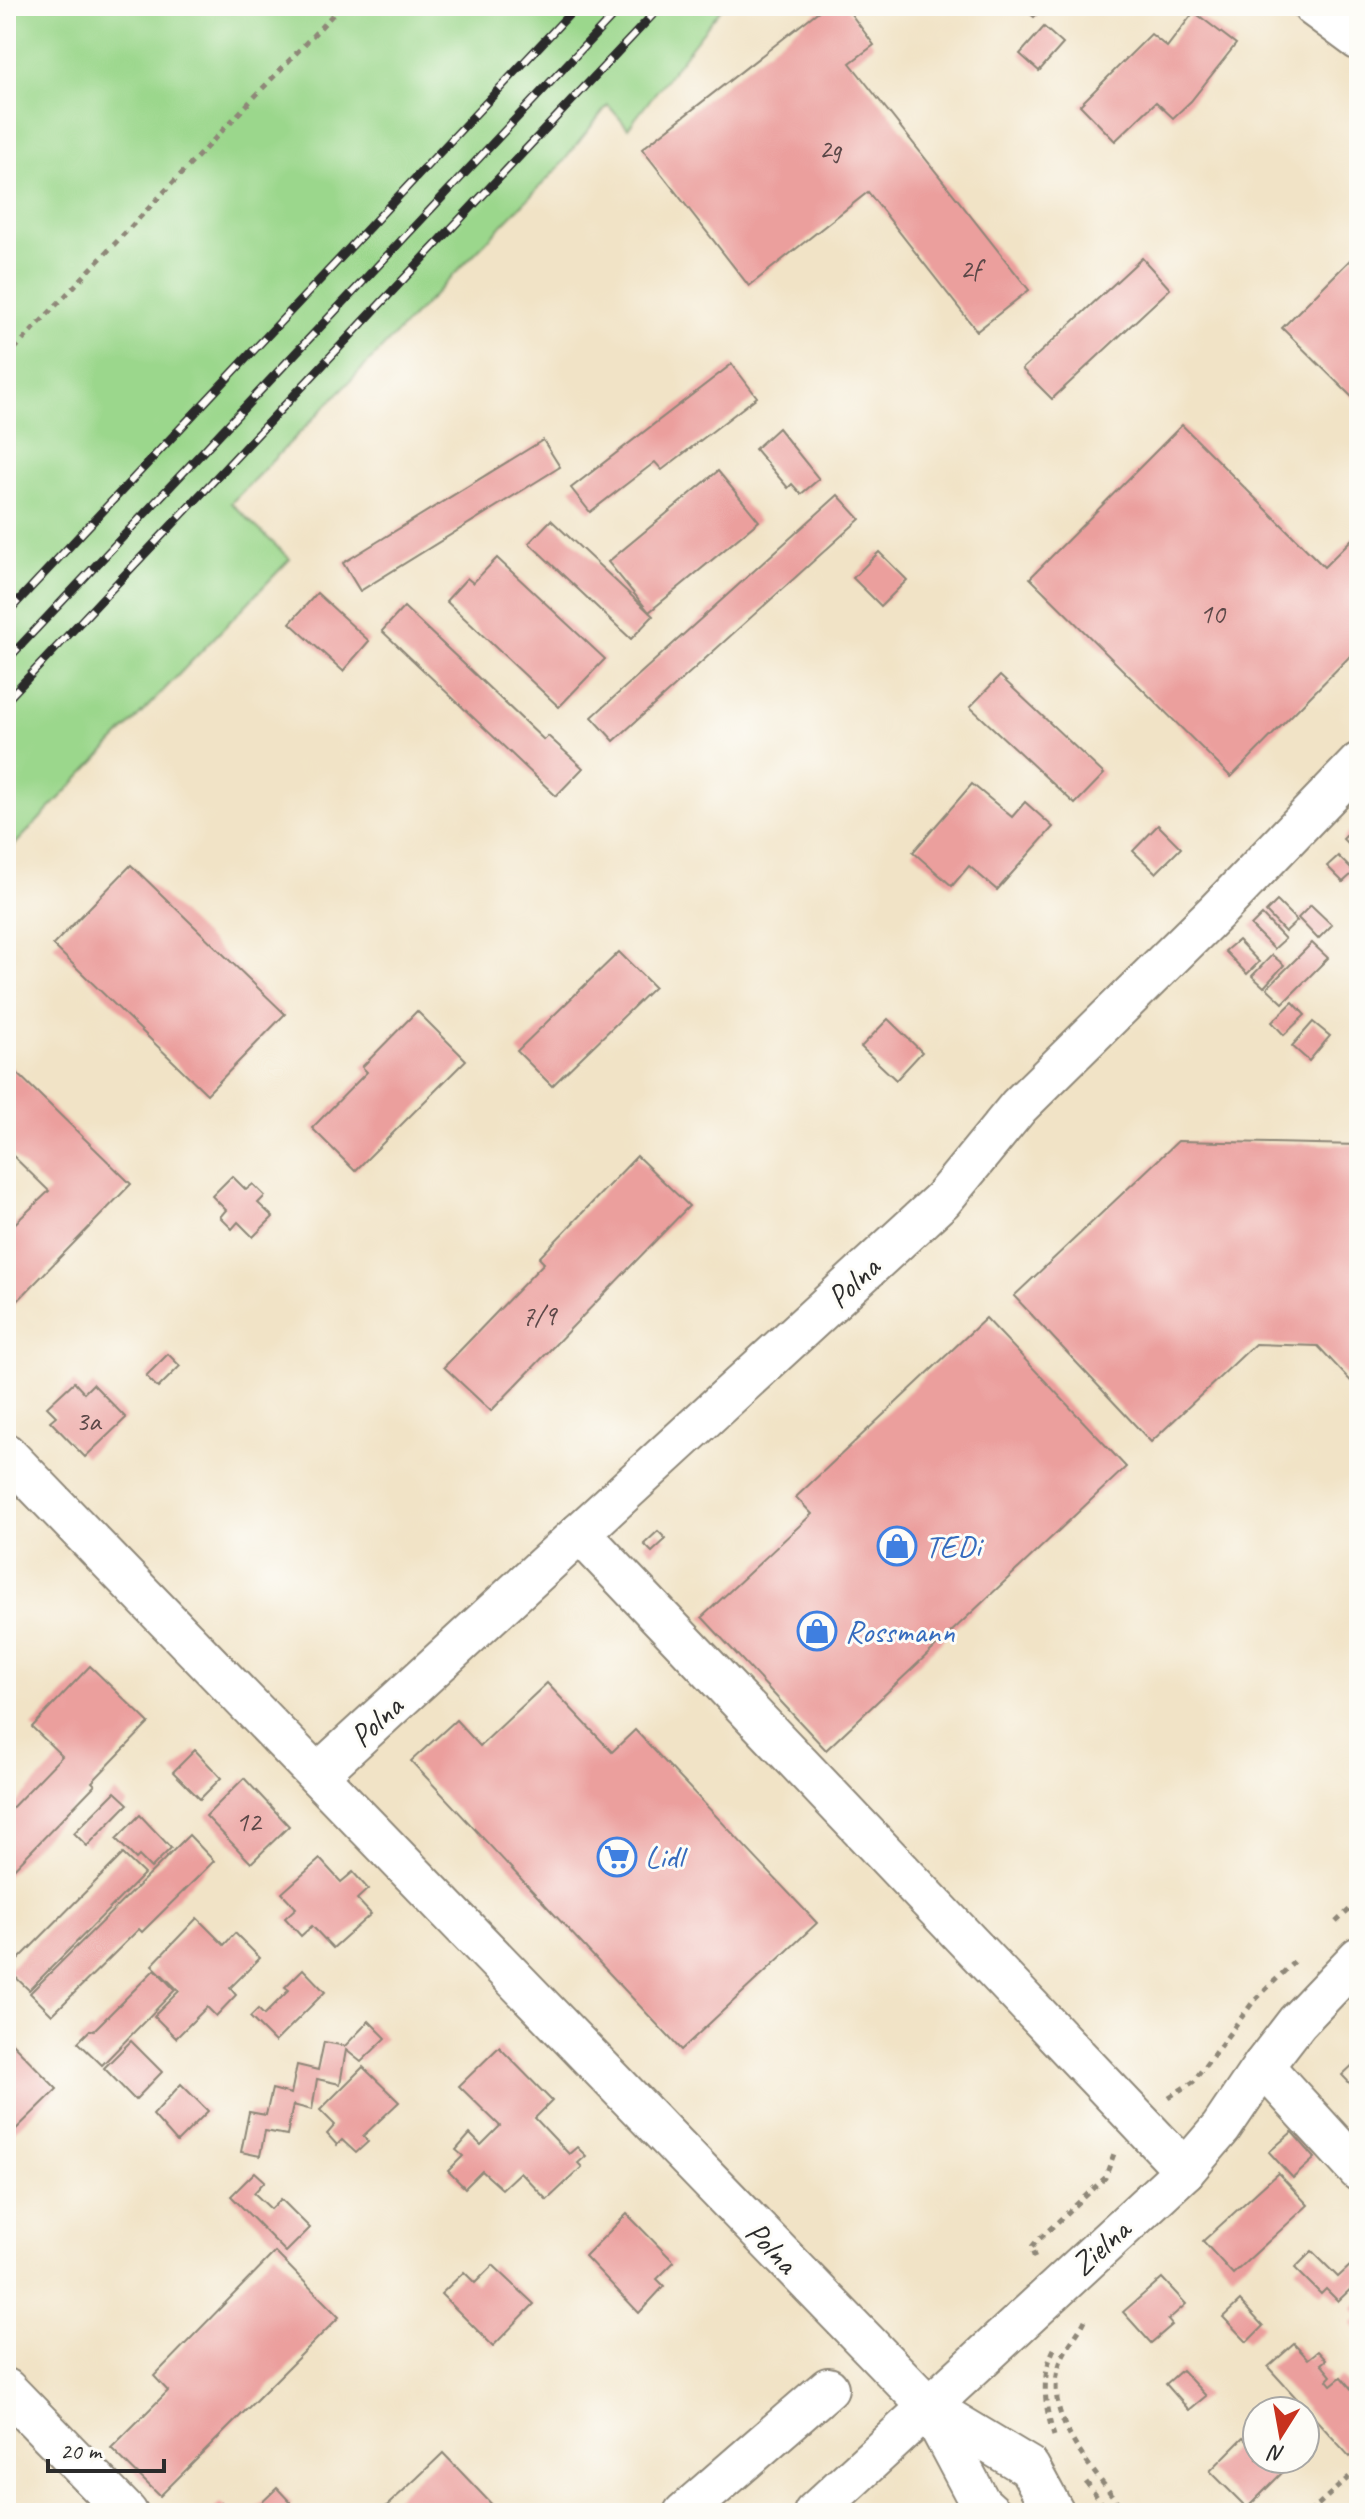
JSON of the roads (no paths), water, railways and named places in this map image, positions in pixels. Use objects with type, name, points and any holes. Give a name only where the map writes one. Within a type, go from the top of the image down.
[{"type":"street","points":[[1313,6],[1359,40]]},
{"type":"street","name":"Polna","points":[[318,1774],[942,1200],[1019,1106],[1216,912],[1359,763]]},
{"type":"street","name":"Polna","points":[[6,1454],[929,2407],[1029,2467],[1054,2513]]},
{"type":"street","points":[[580,1533],[1185,2170]]},
{"type":"street","name":"Zielna","points":[[814,2513],[1185,2170],[1221,2128],[1263,2066],[1324,1991],[1359,1957]]},
{"type":"street","points":[[1263,2066],[1359,2171]]},
{"type":"street","points":[[684,2513],[828,2388]]},
{"type":"street","points":[[6,2389],[127,2513]]},
{"type":"street","name":"Polna","points":[[929,2407],[980,2503],[991,2513]]},
{"type":"railway","points":[[6,614],[577,6]]},
{"type":"railway","points":[[6,661],[622,6]]},
{"type":"railway","points":[[6,701],[661,6]]},
{"type":"place","name":"TEDi","points":[[897,1546]]},
{"type":"place","name":"Rossmann","points":[[817,1631]]},
{"type":"place","name":"Lidl","points":[[617,1857]]}]
